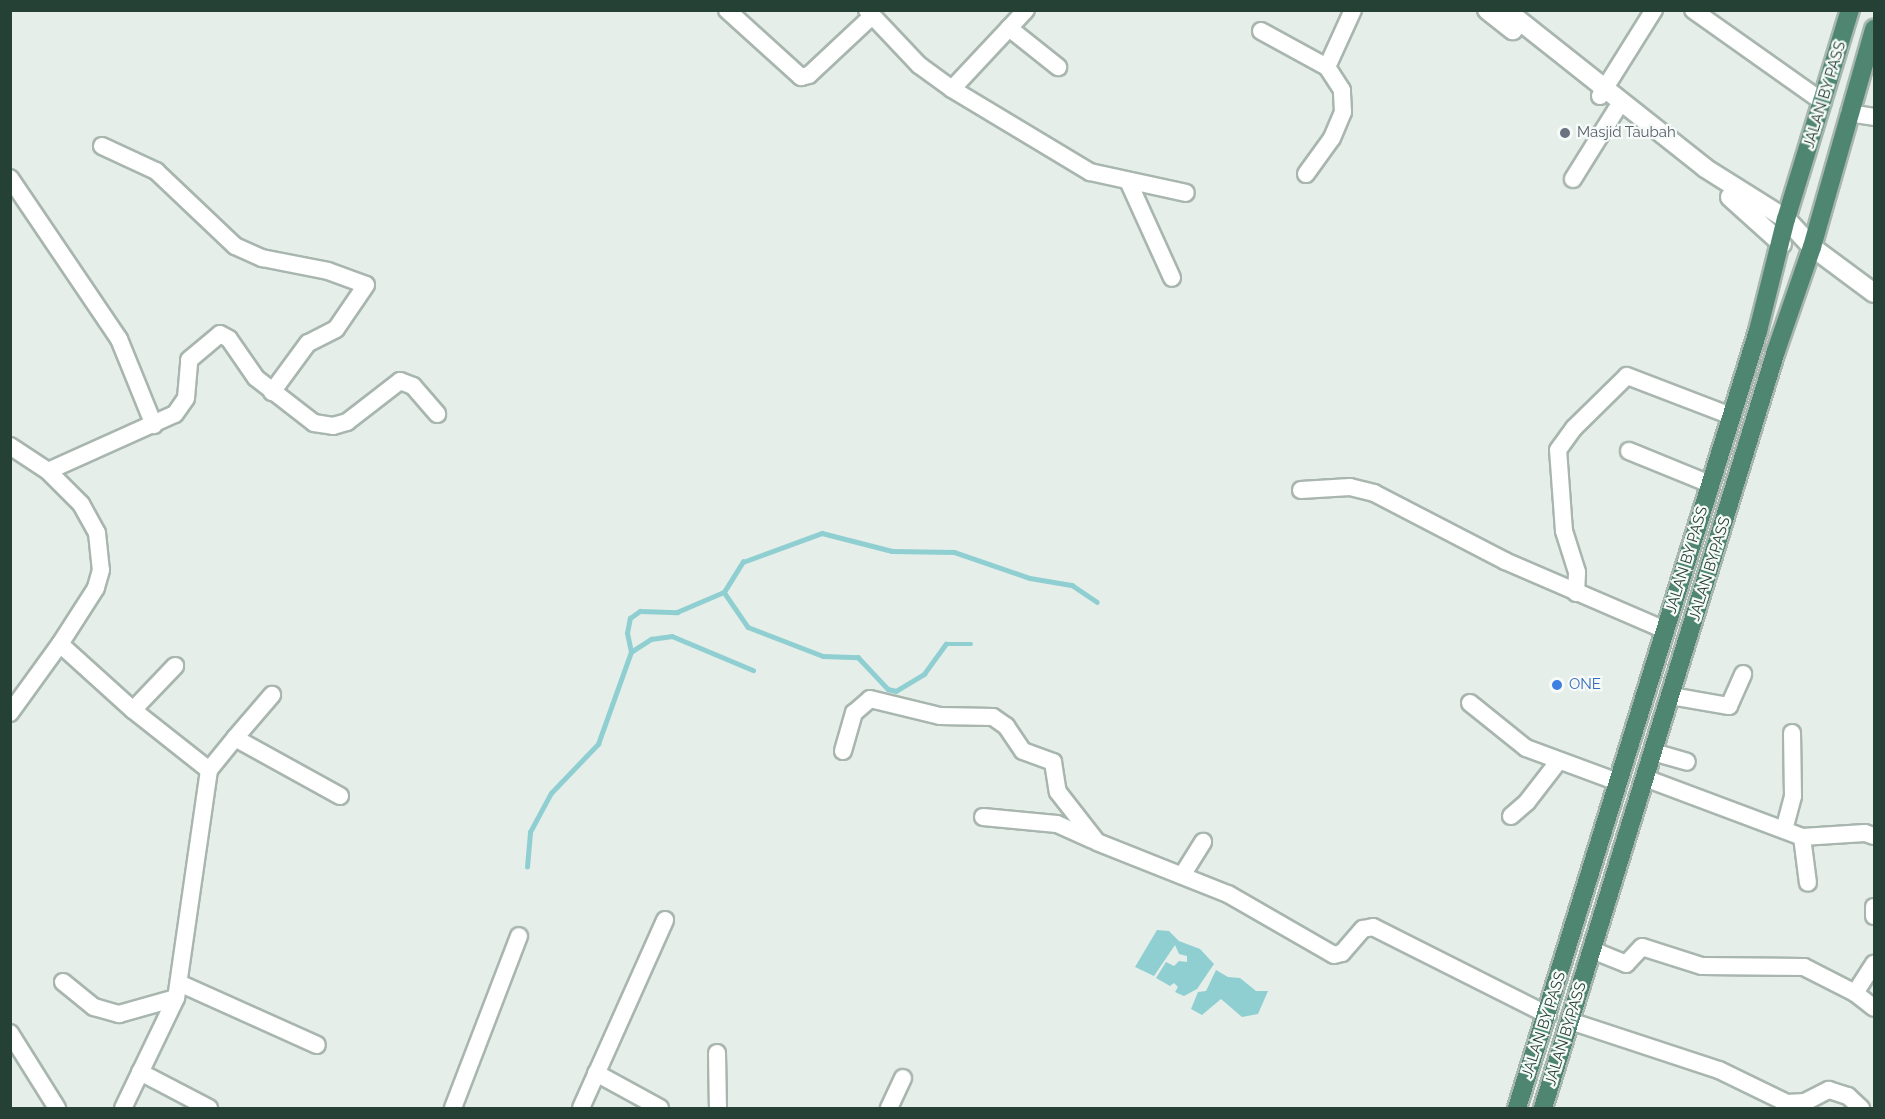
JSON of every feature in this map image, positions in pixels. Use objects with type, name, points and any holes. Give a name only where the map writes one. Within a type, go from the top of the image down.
[{"type":"highway","name":"JALAN BY PASS","points":[[1517,1108],[1548,1015],[1731,416],[1782,244],[1786,219],[1850,10]]},
{"type":"highway","name":"JALAN BYPASS","points":[[1543,1108],[1773,362],[1812,247],[1875,29]]},
{"type":"highway","points":[[1663,637],[1686,648]]},
{"type":"highway","points":[[1529,1069],[1554,1075]]},
{"type":"main road","points":[[1487,10],[1705,168],[1786,219],[1812,247],[1875,293]]},
{"type":"main road","points":[[1506,10],[1602,92],[1616,110],[1749,211],[1782,244]]},
{"type":"street","points":[[726,10],[801,77],[809,75],[870,13],[918,65],[952,89],[1077,167],[1129,183],[1186,193]]},
{"type":"street","points":[[952,89],[1026,10]]},
{"type":"street","points":[[1327,67],[1353,10]]},
{"type":"street","points":[[1602,92],[1654,10]]},
{"type":"street","points":[[1693,10],[1823,102]]},
{"type":"street","points":[[1009,28],[1058,67]]},
{"type":"street","points":[[1261,31],[1327,67],[1342,90],[1342,112],[1332,138],[1306,174]]},
{"type":"street","points":[[1573,179],[1616,110]]},
{"type":"street","points":[[1849,113],[1875,117]]},
{"type":"street","points":[[102,146],[156,171],[235,246],[262,258],[328,271],[366,285],[336,329],[308,344],[272,393]]},
{"type":"street","points":[[10,178],[119,339],[154,425]]},
{"type":"street","points":[[1129,183],[1172,278]]},
{"type":"street","points":[[48,471],[154,425],[184,405],[189,360],[217,334],[227,336],[250,371],[272,393],[314,423],[333,426],[347,422],[400,381],[413,386],[437,414]]},
{"type":"street","points":[[1576,593],[1578,577],[1564,531],[1558,450],[1574,428],[1627,376],[1731,416]]},
{"type":"street","points":[[10,446],[48,471],[81,504],[97,533],[101,553],[96,588],[60,644],[10,713]]},
{"type":"street","points":[[1629,451],[1710,484]]},
{"type":"street","points":[[1302,490],[1350,487],[1374,493],[1505,561],[1576,593],[1663,637]]},
{"type":"street","points":[[60,644],[133,710],[209,770]]},
{"type":"street","points":[[133,710],[176,666]]},
{"type":"street","points":[[1671,696],[1726,706],[1731,704],[1743,674]]},
{"type":"street","points":[[123,1108],[178,991],[209,770],[272,695]]},
{"type":"street","points":[[843,751],[854,713],[870,699],[940,716],[993,717],[1006,726],[1023,751],[1053,762],[1058,792],[1096,842]]},
{"type":"street","points":[[1470,703],[1514,741],[1558,762],[1618,782]]},
{"type":"street","points":[[1784,830],[1793,796],[1792,733]]},
{"type":"street","points":[[235,738],[340,796]]},
{"type":"street","points":[[1653,752],[1687,762]]},
{"type":"street","points":[[1511,816],[1538,790],[1558,762]]},
{"type":"street","points":[[1645,778],[1803,837],[1865,832],[1875,836]]},
{"type":"street","points":[[983,817],[1057,824],[1096,842],[1183,874],[1228,894],[1334,955],[1344,952],[1363,929],[1373,927],[1548,1015]]},
{"type":"street","points":[[1803,837],[1808,883]]},
{"type":"street","points":[[1183,874],[1203,842]]},
{"type":"street","points":[[1875,907],[1875,916]]},
{"type":"street","points":[[580,1108],[665,920]]},
{"type":"street","points":[[453,1108],[519,936]]},
{"type":"street","points":[[1592,950],[1626,964],[1644,947],[1702,966],[1804,967],[1855,993],[1875,1008]]},
{"type":"street","points":[[1855,993],[1875,964]]},
{"type":"street","points":[[63,982],[94,1007],[119,1014],[178,991],[317,1045]]},
{"type":"street","points":[[1570,1021],[1719,1070],[1787,1103],[1805,1102],[1829,1090],[1848,1096],[1862,1108]]},
{"type":"street","points":[[10,1033],[57,1108]]},
{"type":"street","points":[[717,1053],[718,1108]]},
{"type":"street","points":[[140,1072],[209,1108]]},
{"type":"street","points":[[596,1073],[660,1108]]},
{"type":"street","points":[[889,1108],[903,1078]]},
{"type":"water","points":[[1157,930],[1169,931],[1179,941],[1200,949],[1214,964],[1197,989],[1184,996],[1175,992],[1178,987],[1174,983],[1170,986],[1156,978],[1166,962],[1174,966],[1179,961],[1187,962],[1187,956],[1179,954],[1175,945],[1154,976],[1135,967]]},
{"type":"water","points":[[1216,970],[1228,977],[1240,978],[1256,991],[1268,991],[1258,1014],[1242,1017],[1221,999],[1202,1015],[1191,1009],[1198,992],[1206,991]]},
{"type":"waterway","points":[[631,652],[627,633],[630,618],[640,611],[677,612],[724,592],[743,562],[822,533],[892,551],[954,552],[1030,578],[1072,585],[1097,602]]},
{"type":"waterway","points":[[724,592],[748,627],[823,656],[858,657],[888,689],[896,691],[924,674],[946,644],[971,644]]},
{"type":"waterway","points":[[527,867],[530,832],[551,793],[598,744],[631,652],[651,639],[672,636],[753,670]]},
{"type":"place","name":"Masjid Taubah","points":[[1565,133]]},
{"type":"place","name":"ONE","points":[[1557,685]]}]
